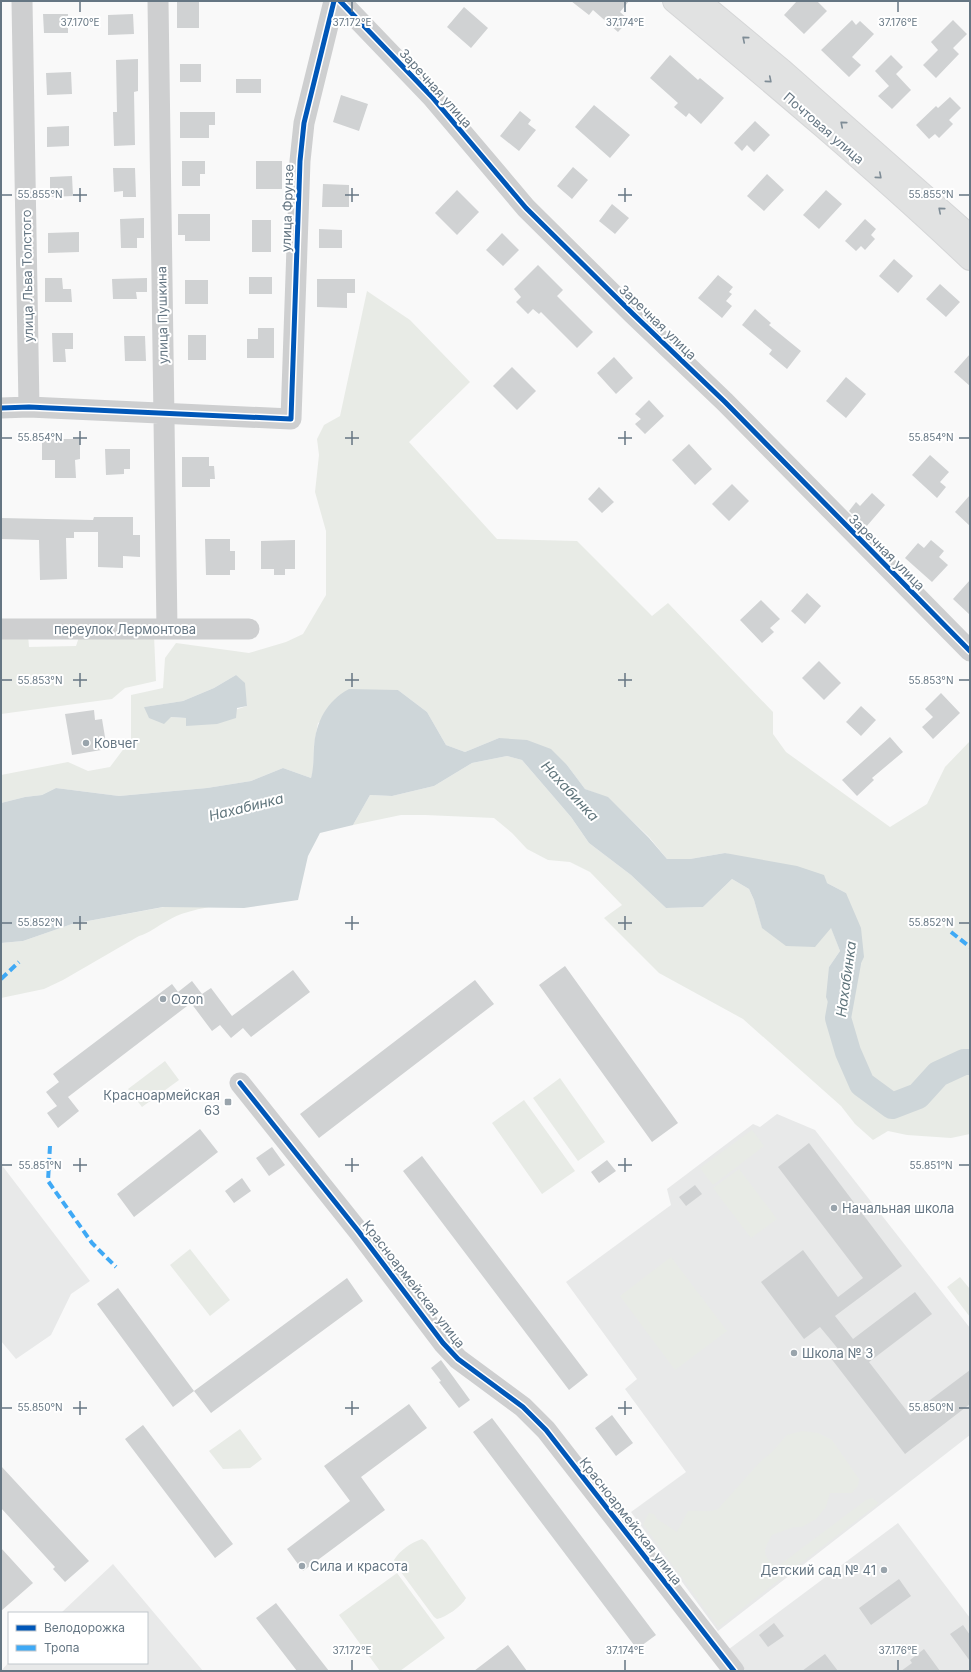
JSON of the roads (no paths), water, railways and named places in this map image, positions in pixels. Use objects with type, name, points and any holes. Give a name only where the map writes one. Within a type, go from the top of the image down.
[{"type":"main road","name":"Почтовая улица","points":[[674,1],[823,127],[930,221],[970,259]]},
{"type":"main road","name":"Почтовая улица","points":[[699,1],[783,71],[970,236]]},
{"type":"street","name":"улица Льва Толстого","points":[[22,1],[29,408]]},
{"type":"street","name":"улица Пушкина","points":[[158,1],[166,629]]},
{"type":"street","name":"улица Фрунзе","points":[[163,413],[291,419],[300,161],[304,123],[334,1]]},
{"type":"street","name":"Заречная улица","points":[[340,1],[432,97],[526,208],[633,314],[725,402],[970,651]]},
{"type":"street","points":[[1,408],[163,413]]},
{"type":"street","name":"переулок Лермонтова","points":[[1,629],[249,629]]},
{"type":"street","name":"Красноармейская улица","points":[[240,1083],[359,1232],[442,1344],[458,1359],[486,1378],[523,1407],[546,1430],[734,1671]]},
{"type":"water","points":[[236,675],[245,683],[247,706],[237,708],[236,718],[217,724],[186,726],[186,718],[171,717],[164,724],[149,718],[144,707],[183,701],[214,688]]},
{"type":"water","points":[[349,689],[398,690],[427,712],[446,745],[465,752],[499,738],[527,740],[551,749],[567,765],[585,789],[608,797],[649,838],[667,859],[690,859],[725,853],[797,866],[824,875],[827,883],[846,893],[861,928],[864,957],[848,990],[830,1007],[826,997],[829,967],[840,951],[831,928],[815,947],[786,946],[762,928],[754,900],[749,889],[732,879],[703,907],[666,908],[631,875],[589,843],[571,817],[522,760],[507,756],[472,763],[434,786],[392,796],[370,795],[353,825],[320,833],[308,856],[298,900],[244,908],[163,907],[72,924],[23,941],[1,943],[1,803],[25,797],[42,795],[56,788],[119,796],[207,788],[251,781],[283,768],[311,778],[315,738],[320,720],[335,699]]},
{"type":"waterway","name":"Нахабинка","points":[[848,963],[838,1018],[848,1052],[862,1084],[892,1106],[918,1096],[938,1074],[964,1062],[970,1062]]},
{"type":"place","name":"Ковчег","points":[[86,743]]},
{"type":"place","name":"Ozon","points":[[163,999]]},
{"type":"place","name":"Красноармейская 63","points":[[228,1102]]},
{"type":"place","name":"Начальная школа","points":[[834,1208]]},
{"type":"place","name":"Школа № 3","points":[[794,1353]]},
{"type":"place","name":"Сила и красота","points":[[302,1566]]},
{"type":"place","name":"Детский сад № 41","points":[[884,1570]]}]
